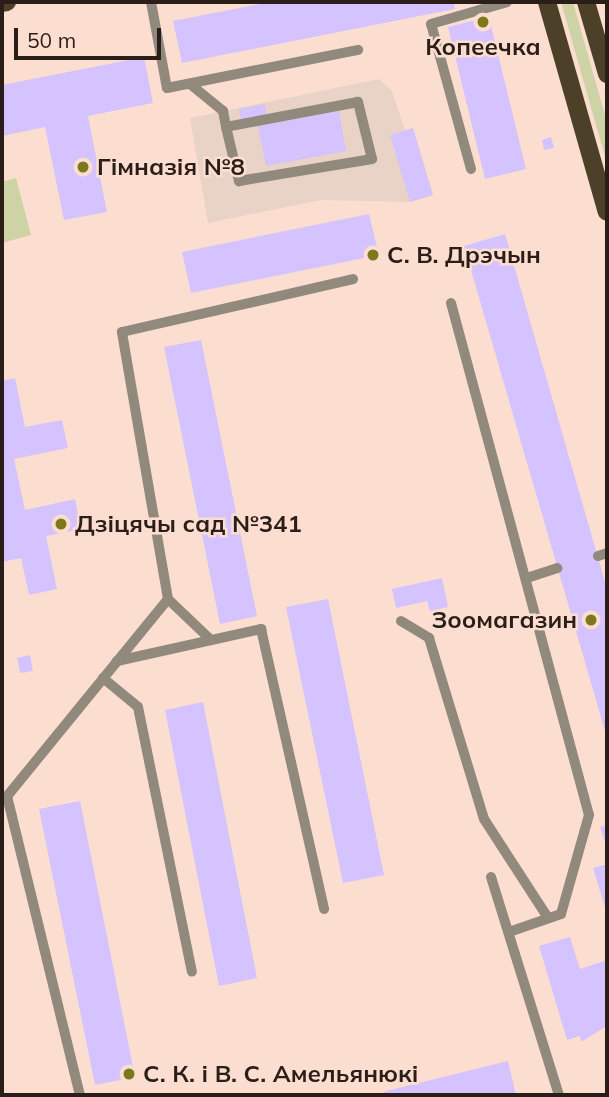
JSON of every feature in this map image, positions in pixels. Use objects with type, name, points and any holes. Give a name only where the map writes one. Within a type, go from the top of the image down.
[{"type":"main road","points":[[547,2],[607,212]]},
{"type":"main road","points":[[586,2],[607,74]]},
{"type":"lane","points":[[150,2],[167,88],[358,50]]},
{"type":"lane","points":[[471,169],[431,24],[507,2]]},
{"type":"lane","points":[[190,84],[223,111],[226,127],[239,181],[372,159],[358,102],[226,127]]},
{"type":"lane","points":[[211,640],[168,599],[122,332],[353,279]]},
{"type":"lane","points":[[451,303],[589,816],[561,914],[509,932]]},
{"type":"lane","points":[[527,578],[557,568]]},
{"type":"lane","points":[[80,1095],[5,799],[168,599]]},
{"type":"lane","points":[[401,621],[429,638],[484,819],[548,918]]},
{"type":"lane","points":[[117,661],[261,629],[324,909]]},
{"type":"lane","points":[[103,678],[138,707],[192,972]]},
{"type":"lane","points":[[491,877],[559,1095]]},
{"type":"shaded area","points":[[379,79],[392,91],[405,130],[413,128],[433,195],[410,202],[321,200],[208,223],[190,118]]},
{"type":"green space","points":[[561,2],[573,2],[607,122],[607,164]]},
{"type":"green space","points":[[16,178],[31,235],[2,243],[2,182]]},
{"type":"building","points":[[270,2],[454,2],[455,9],[182,63],[173,21]]},
{"type":"building","points":[[489,17],[526,169],[485,179],[448,27]]},
{"type":"building","points":[[144,57],[153,103],[88,116],[107,212],[64,220],[45,127],[2,136],[2,85]]},
{"type":"building","points":[[265,104],[267,117],[241,122],[239,109]]},
{"type":"building","points":[[339,111],[346,151],[266,166],[258,126]]},
{"type":"building","points":[[413,128],[433,195],[410,202],[390,135]]},
{"type":"building","points":[[551,137],[554,148],[544,150],[542,140]]},
{"type":"building","points":[[369,214],[379,255],[191,293],[182,252]]},
{"type":"building","points":[[505,234],[607,589],[607,738],[464,246]]},
{"type":"building","points":[[201,340],[257,616],[220,624],[164,347]]},
{"type":"building","points":[[15,378],[25,427],[62,420],[68,448],[14,459],[25,510],[75,499],[81,529],[46,536],[57,589],[29,595],[21,558],[2,562],[2,381]]},
{"type":"building","points":[[442,578],[448,607],[430,611],[427,601],[396,608],[392,589]]},
{"type":"building","points":[[328,599],[384,875],[343,883],[286,607]]},
{"type":"building","points":[[30,655],[33,671],[20,673],[17,658]]},
{"type":"building","points":[[203,702],[257,978],[219,986],[165,710]]},
{"type":"building","points":[[80,801],[135,1077],[95,1085],[39,809]]},
{"type":"building","points":[[607,825],[607,849],[600,827]]},
{"type":"building","points":[[607,864],[607,914],[593,868]]},
{"type":"building","points":[[570,937],[580,969],[607,960],[607,1026],[581,1042],[580,1036],[567,1040],[539,946]]},
{"type":"building","points":[[508,1061],[516,1095],[376,1095],[390,1090]]},
{"type":"place","name":"Копеечка","points":[[483,22]]},
{"type":"place","name":"Гімназія №8","points":[[83,167]]},
{"type":"place","name":"С. В. Дрэчын","points":[[373,255]]},
{"type":"place","name":"Дзіцячы сад №341","points":[[61,524]]},
{"type":"place","name":"Зоомагазин","points":[[591,620]]},
{"type":"place","name":"С. К. і В. С. Амельянюкі","points":[[129,1074]]}]
